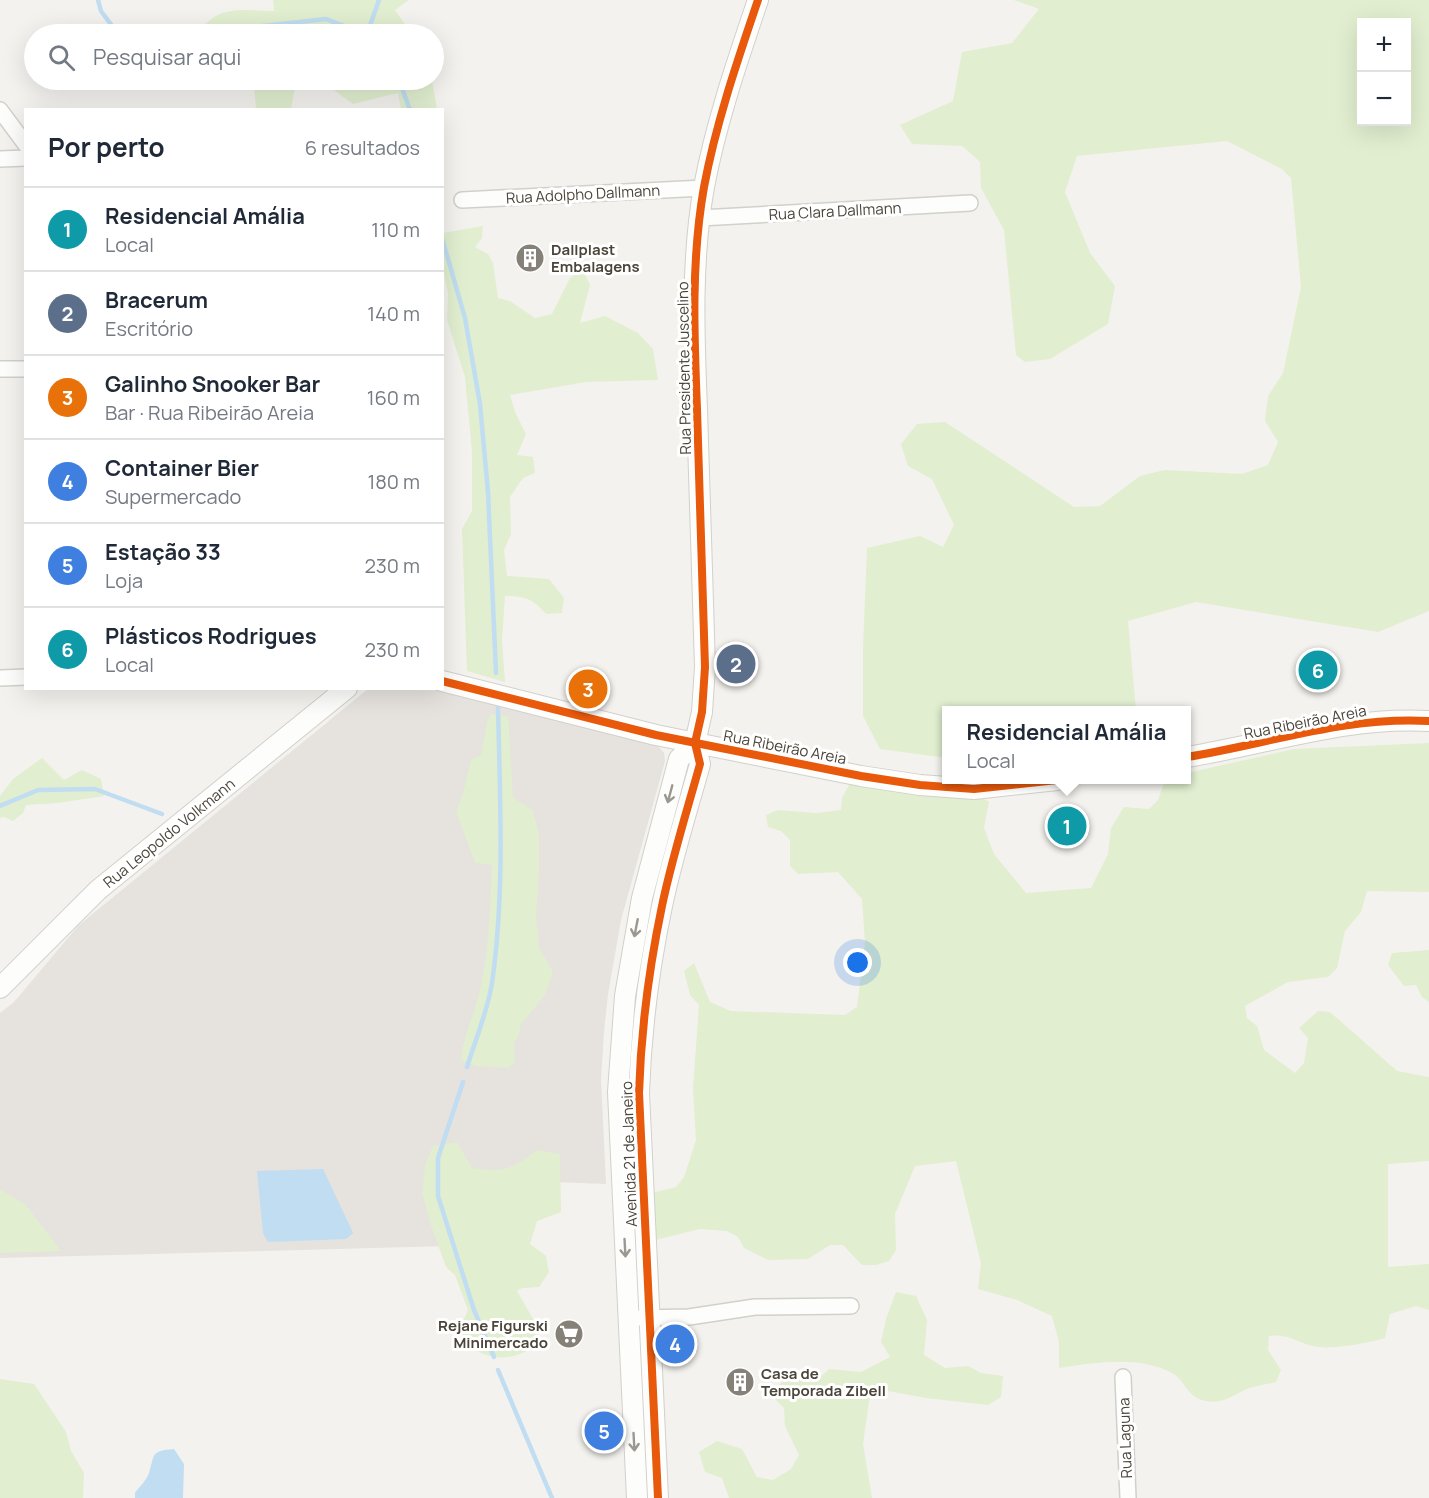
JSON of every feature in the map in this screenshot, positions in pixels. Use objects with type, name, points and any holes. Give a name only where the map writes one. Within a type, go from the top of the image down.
[{"type":"street","name":"Rua Presidente Juscelino","points":[[695,743],[702,712],[705,667],[695,349],[696,262],[704,188],[727,93],[758,0]]},
{"type":"street","points":[[0,110],[24,142]]},
{"type":"street","points":[[0,159],[24,158]]},
{"type":"street","name":"Rua Adolpho Dallmann","points":[[462,200],[704,188]]},
{"type":"street","name":"Rua Clara Dallmann","points":[[700,218],[970,203]]},
{"type":"street","points":[[0,369],[24,369]]},
{"type":"street","points":[[0,678],[24,677]]},
{"type":"street","name":"Rua Ribeirão Areia","points":[[444,681],[695,743],[861,776],[920,785],[975,789],[1021,784]]},
{"type":"street","name":"Rua Leopoldo Volkmann","points":[[0,988],[99,891],[345,690]]},
{"type":"street","name":"Rua Ribeirão Areia","points":[[1191,756],[1357,723],[1429,721]]},
{"type":"street","name":"Avenida 21 de Janeiro","points":[[637,1498],[618,1092],[623,1007],[642,898],[680,759],[695,743]]},
{"type":"street","name":"Avenida 21 de Janeiro","points":[[658,1498],[639,1093],[642,1036],[650,969],[662,904],[700,764],[695,743]]},
{"type":"street","points":[[618,1092],[639,1093]]},
{"type":"street","points":[[628,1318],[689,1317],[755,1307],[851,1306]]},
{"type":"street","name":"Rua Laguna","points":[[1123,1377],[1128,1498]]},
{"type":"shaded area","points":[[367,690],[444,690],[649,742],[659,747],[664,753],[665,761],[621,920],[608,994],[601,1080],[606,1184],[428,1177],[447,1246],[0,1258],[0,1013],[14,1002],[79,925]]},
{"type":"green space","points":[[273,0],[409,0],[395,10],[405,24],[205,24],[229,11],[274,11]]},
{"type":"green space","points":[[1014,0],[1429,0],[1429,611],[1378,632],[1196,602],[1128,621],[1136,706],[942,706],[942,757],[880,749],[863,716],[867,548],[920,536],[943,547],[954,525],[932,479],[908,466],[901,444],[917,424],[945,422],[1074,507],[1100,506],[1140,476],[1165,470],[1242,474],[1268,465],[1278,442],[1265,421],[1268,396],[1283,373],[1301,287],[1291,178],[1282,169],[1227,141],[1077,156],[1065,192],[1090,253],[1115,286],[1108,324],[1050,359],[1025,362],[1016,355],[1004,230],[981,188],[980,162],[962,146],[912,144],[900,125],[953,101],[962,52],[1012,43],[1039,9]]},
{"type":"green space","points":[[254,90],[294,90],[291,108],[256,108]]},
{"type":"green space","points":[[334,90],[434,90],[437,108],[401,108],[398,93],[353,104]]},
{"type":"green space","points":[[483,226],[482,238],[475,247],[488,254],[493,263],[498,298],[510,301],[535,318],[552,314],[570,278],[583,270],[590,285],[580,323],[605,316],[638,333],[653,349],[658,380],[586,382],[510,395],[515,412],[526,434],[517,455],[533,457],[535,473],[523,478],[510,497],[511,534],[504,550],[507,576],[549,579],[564,598],[562,613],[546,614],[528,599],[505,596],[502,640],[505,682],[467,671],[462,529],[472,511],[472,452],[465,377],[447,320],[448,293],[444,274],[444,233]]},
{"type":"green space","points":[[491,714],[508,716],[513,797],[533,811],[539,834],[536,914],[539,947],[553,972],[545,995],[521,1024],[514,1043],[515,1062],[508,1068],[475,1066],[461,1060],[485,966],[492,865],[475,863],[456,811],[463,794],[471,759],[481,756],[487,722]]},
{"type":"green space","points":[[1429,743],[1429,892],[1367,891],[1361,912],[1345,931],[1337,968],[1328,977],[1288,982],[1245,1006],[1247,1018],[1257,1026],[1264,1050],[1295,1073],[1304,1063],[1308,1038],[1299,1028],[1318,1011],[1330,1012],[1397,1071],[1429,1077],[1429,1161],[1388,1164],[1388,1267],[1429,1264],[1429,1310],[1416,1306],[1390,1314],[1385,1338],[1352,1345],[1319,1347],[1283,1336],[1269,1336],[1268,1350],[1281,1370],[1276,1382],[1249,1388],[1216,1402],[1197,1398],[1180,1379],[1159,1367],[1116,1362],[1059,1368],[1059,1342],[1052,1316],[1017,1300],[978,1289],[981,1263],[956,1161],[915,1166],[895,1214],[896,1250],[889,1261],[876,1265],[862,1265],[843,1245],[830,1245],[808,1259],[768,1260],[744,1248],[738,1237],[727,1231],[700,1229],[655,1240],[652,1193],[676,1187],[684,1177],[696,1140],[693,1088],[699,1005],[690,995],[684,971],[694,963],[710,1002],[731,1011],[845,1015],[857,1007],[865,943],[862,899],[838,872],[798,874],[790,866],[790,840],[781,831],[768,827],[766,815],[778,810],[816,813],[841,810],[842,798],[851,781],[920,796],[984,799],[989,802],[984,828],[994,854],[1026,893],[1091,888],[1108,854],[1111,828],[1124,807],[1149,809],[1158,800],[1164,784],[1191,784],[1191,772],[1294,749]]},
{"type":"green space","points":[[42,758],[64,780],[82,770],[101,779],[104,796],[26,805],[23,813],[13,821],[4,817],[0,818],[0,796],[13,779]]},
{"type":"green space","points":[[685,767],[692,768],[633,1079],[626,1079],[627,1036],[647,903]]},
{"type":"green space","points":[[1429,950],[1429,1002],[1422,997],[1416,985],[1404,986],[1388,965],[1392,953]]},
{"type":"green space","points":[[457,1142],[472,1168],[500,1170],[521,1162],[537,1150],[560,1154],[561,1212],[537,1221],[530,1244],[546,1256],[549,1272],[539,1287],[522,1288],[517,1291],[537,1326],[536,1346],[517,1355],[488,1356],[462,1340],[460,1327],[468,1310],[455,1275],[446,1267],[430,1223],[422,1192],[425,1165],[433,1146]]},
{"type":"green space","points":[[0,1189],[26,1205],[61,1251],[0,1253]]},
{"type":"green space","points":[[896,1292],[916,1296],[927,1320],[924,1355],[945,1368],[968,1366],[981,1373],[1003,1376],[1001,1397],[988,1405],[926,1398],[871,1388],[863,1444],[872,1498],[729,1498],[722,1478],[705,1472],[699,1452],[717,1441],[742,1449],[757,1477],[773,1480],[791,1469],[799,1455],[785,1426],[784,1408],[771,1395],[785,1378],[823,1375],[829,1369],[861,1372],[890,1357],[881,1342],[886,1319]]},
{"type":"green space","points":[[0,1379],[34,1384],[66,1432],[71,1451],[84,1473],[83,1498],[0,1498]]},
{"type":"water","points":[[323,1169],[353,1233],[346,1239],[268,1242],[263,1233],[257,1171]]},
{"type":"water","points":[[174,1449],[184,1464],[183,1498],[135,1498],[135,1493],[148,1476],[155,1454]]},
{"type":"waterway","points":[[98,0],[101,11],[111,24]]},
{"type":"waterway","points":[[371,24],[379,0]]},
{"type":"waterway","points":[[281,24],[326,19],[339,24]]},
{"type":"waterway","points":[[403,90],[409,108]]},
{"type":"waterway","points":[[444,245],[465,318],[480,404],[488,492],[496,673]]},
{"type":"waterway","points":[[467,1067],[488,1004],[496,949],[501,845],[498,707]]},
{"type":"waterway","points":[[0,806],[38,790],[95,789],[162,814]]},
{"type":"waterway","points":[[463,1082],[438,1158],[438,1196],[474,1310],[494,1357]]},
{"type":"waterway","points":[[498,1370],[552,1498]]},
{"type":"cycle path","points":[[658,1498],[639,1093],[640,1069],[646,999],[657,929],[670,870],[700,764],[695,743],[702,712],[705,667],[694,325],[695,270],[700,214],[709,163],[721,116],[758,0]]},
{"type":"cycle path","points":[[444,682],[656,735],[861,776],[920,785],[974,789],[1020,784]]},
{"type":"cycle path","points":[[1191,756],[1337,727],[1398,721],[1429,721]]},
{"type":"place","name":"Dallplast Embalagens","points":[[530,258]]},
{"type":"place","name":"Bracerum","points":[[736,664]]},
{"type":"place","name":"Plásticos Rodrigues","points":[[1318,670]]},
{"type":"place","name":"Galinho Snooker Bar","points":[[588,689]]},
{"type":"place","name":"Residencial Amália","points":[[1067,826]]},
{"type":"place","name":"Rejane Figurski Minimercado","points":[[569,1334]]},
{"type":"place","name":"Container Bier","points":[[675,1344]]},
{"type":"place","name":"Casa de Temporada Zibell","points":[[740,1382]]},
{"type":"place","name":"Estação 33","points":[[604,1431]]}]
